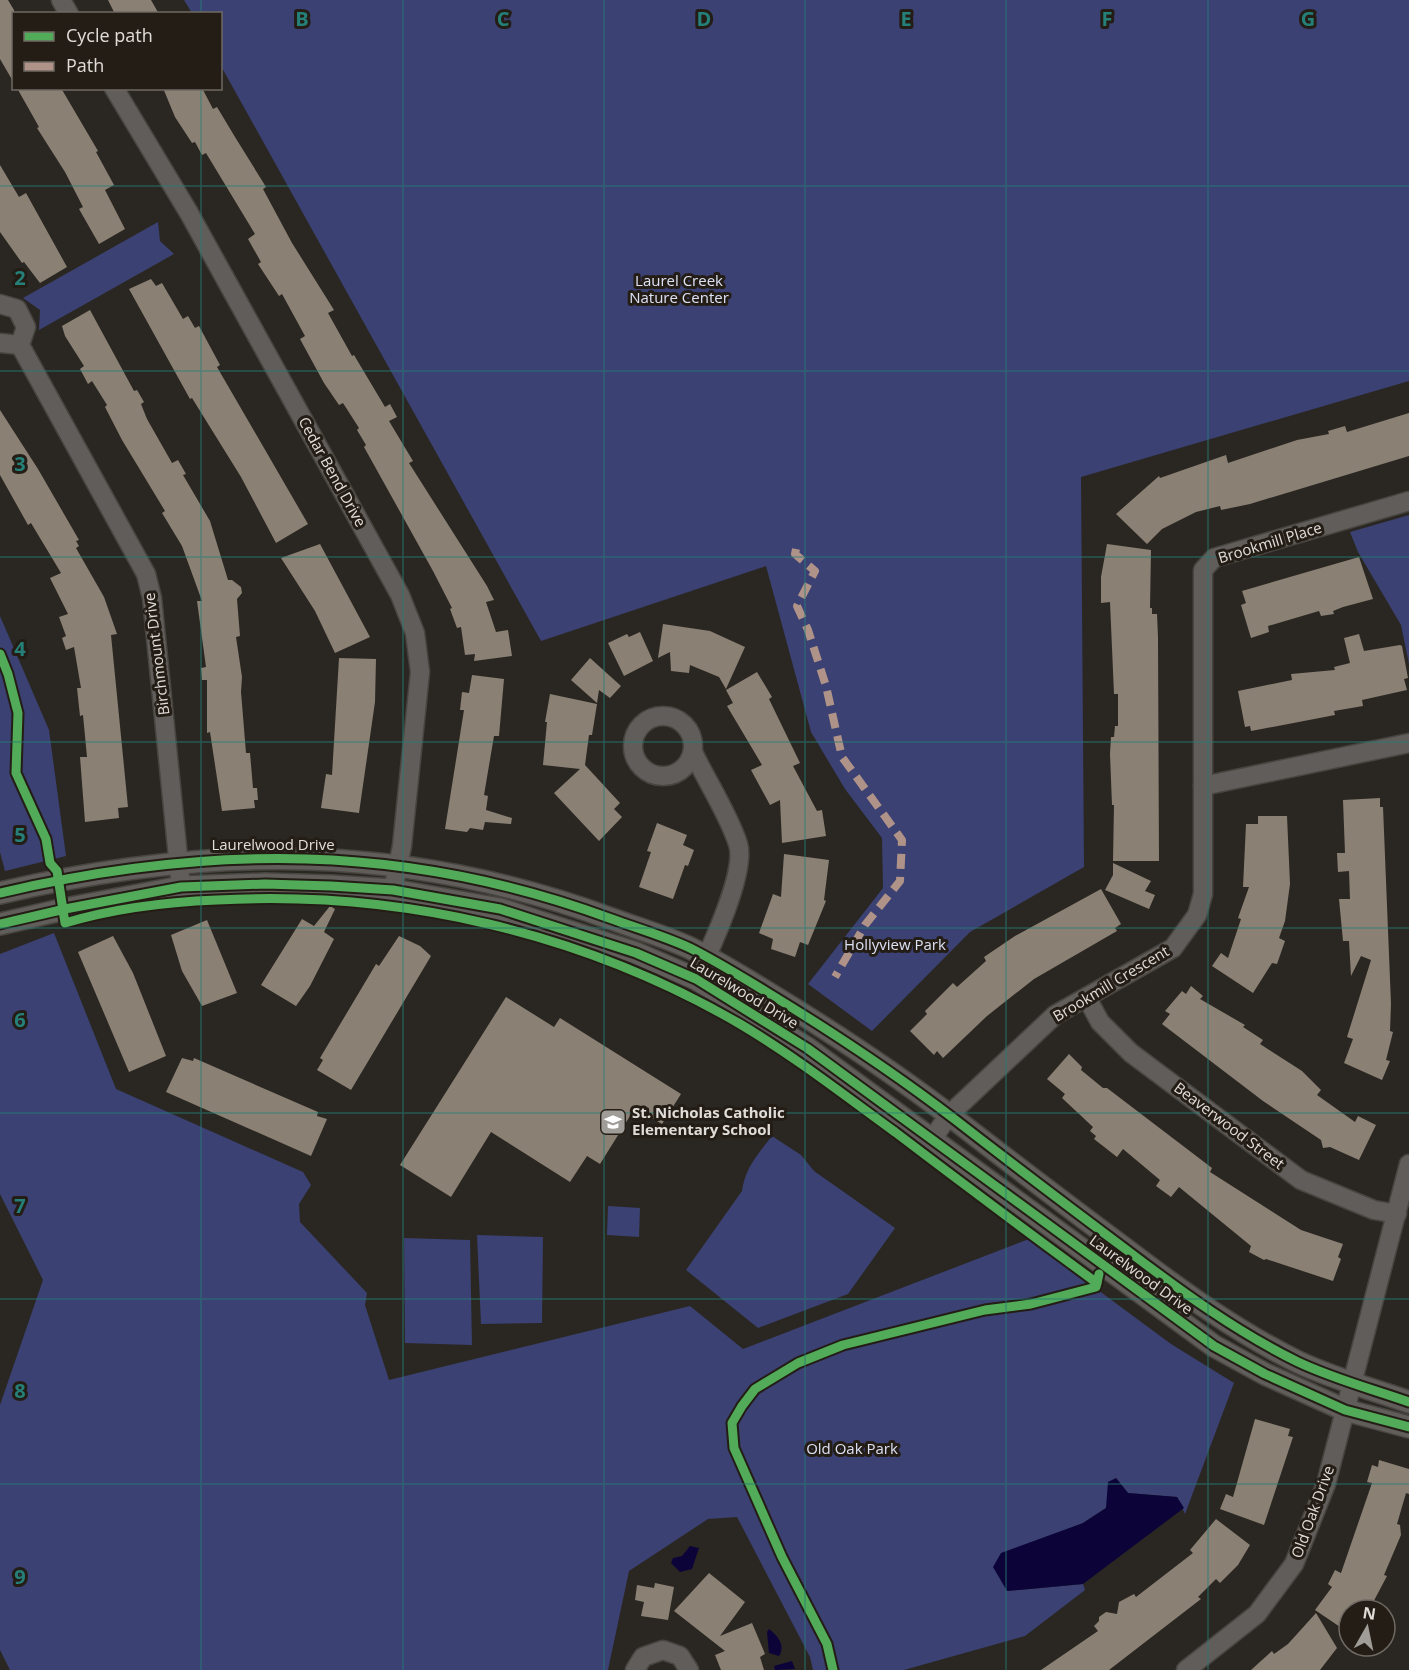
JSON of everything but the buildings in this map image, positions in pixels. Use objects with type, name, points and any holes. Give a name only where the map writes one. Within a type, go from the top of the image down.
[{"type":"street","name":"Cedar Bend Drive","points":[[115,90],[194,223],[400,596],[415,633],[419,652],[420,697],[399,865],[393,890]]},
{"type":"street","points":[[0,304],[17,309],[26,327],[20,345],[0,344]]},
{"type":"street","name":"Birchmount Drive","points":[[20,345],[146,574],[152,598],[181,887]]},
{"type":"street","name":"Brookmill Place","points":[[1203,786],[1203,570],[1214,558],[1409,501]]},
{"type":"street","points":[[1203,786],[1409,743]]},
{"type":"street","points":[[693,752],[738,845],[738,865],[716,939],[696,979]]},
{"type":"street","name":"Brookmill Crescent","points":[[933,1138],[949,1115],[1056,1015],[1173,948],[1197,915],[1203,894],[1203,786]]},
{"type":"street","name":"Laurelwood Drive","points":[[0,893],[58,879],[177,862],[263,857],[324,858],[399,865],[483,879],[548,895],[685,946],[707,957],[819,1023],[949,1115],[1197,1303],[1248,1335],[1301,1363],[1409,1402]]},
{"type":"street","name":"Laurelwood Drive","points":[[0,924],[76,906],[181,887],[265,884],[393,890],[510,912],[636,953],[696,979],[807,1048],[933,1138],[1161,1310],[1214,1346],[1265,1374],[1346,1410],[1409,1427]]},
{"type":"street","name":"Beaverwood Street","points":[[1087,998],[1100,1022],[1131,1053],[1301,1180],[1374,1210],[1397,1214]]},
{"type":"street","points":[[1354,1383],[1409,1164]]},
{"type":"street","name":"Old Oak Drive","points":[[1197,1667],[1257,1614],[1294,1564],[1326,1484],[1354,1383]]},
{"type":"street","points":[[635,1670],[642,1657],[663,1650],[680,1656],[689,1670]]},
{"type":"green space","name":"Laurel Creek Nature Center","points":[[184,0],[1409,0],[1409,381],[1081,477],[1084,867],[970,932],[872,1031],[808,984],[883,888],[882,838],[845,789],[811,732],[766,566],[541,641],[222,68],[222,12],[191,12]]},
{"type":"green space","points":[[158,222],[160,241],[174,254],[39,330],[40,310],[23,298]]},
{"type":"green space","points":[[1409,515],[1409,664],[1401,625],[1358,552],[1350,532]]},
{"type":"green space","points":[[0,616],[49,730],[66,856],[5,871],[0,852]]},
{"type":"green space","name":"Old Oak Park","points":[[54,933],[116,1089],[303,1172],[311,1185],[299,1204],[300,1222],[367,1293],[365,1305],[389,1380],[690,1306],[743,1349],[1029,1239],[1171,1344],[1234,1383],[1185,1514],[1177,1497],[1128,1493],[1116,1478],[1106,1508],[1083,1523],[1007,1591],[1083,1584],[1085,1590],[1025,1636],[904,1670],[813,1670],[810,1657],[737,1517],[708,1519],[629,1571],[608,1670],[10,1670],[0,1650],[0,1405],[43,1280],[0,1194],[0,954]]},
{"type":"green space","points":[[772,1136],[801,1155],[814,1171],[895,1228],[848,1294],[758,1328],[686,1270],[742,1191],[749,1168]]},
{"type":"green space","points":[[608,1206],[640,1208],[639,1237],[607,1235]]},
{"type":"green space","points":[[477,1235],[543,1237],[542,1323],[481,1324]]},
{"type":"green space","points":[[404,1238],[470,1240],[472,1345],[405,1343]]},
{"type":"shaded area","points":[[1116,1478],[1128,1493],[1177,1497],[1184,1508],[1083,1584],[1007,1591],[993,1567],[1001,1553],[1083,1523],[1106,1508],[1108,1482]]},
{"type":"shaded area","points":[[690,1546],[699,1548],[692,1569],[680,1572],[671,1563],[673,1558],[682,1556]]},
{"type":"shaded area","points":[[769,1629],[778,1637],[781,1644],[779,1656],[769,1653],[767,1632]]},
{"type":"shaded area","points":[[792,1661],[795,1669],[775,1670],[774,1666]]},
{"type":"marked path","points":[[796,549],[795,554],[815,571],[797,606],[808,630],[826,686],[842,757],[902,840],[900,881],[865,925],[835,977]]},
{"type":"cycle path","points":[[0,654],[8,674],[18,713],[16,773],[46,839],[50,863],[57,871],[65,923],[103,913],[179,902],[285,899],[353,902],[421,911],[488,924],[553,942],[617,964],[680,992],[760,1036],[838,1090],[1097,1283]]},
{"type":"cycle path","points":[[0,893],[78,877],[155,866],[231,860],[307,859],[382,864],[457,876],[533,893],[660,936],[690,948],[728,969],[860,1052],[930,1101],[1169,1281],[1232,1325],[1298,1362],[1339,1379],[1409,1402]]},
{"type":"cycle path","points":[[0,924],[181,887],[265,884],[331,886],[393,890],[500,909],[636,953],[696,979],[807,1048],[1214,1346],[1265,1374],[1345,1410],[1409,1427]]},
{"type":"cycle path","points":[[833,1670],[827,1644],[782,1557],[734,1448],[732,1423],[742,1406],[755,1389],[798,1363],[843,1345],[985,1310],[1031,1304],[1096,1287],[1099,1274]]},
{"type":"place","name":"St. Nicholas Catholic Elementary School","points":[[613,1122]]},
{"type":"park label","name":"Hollyview Park","points":[[895,945]]}]
